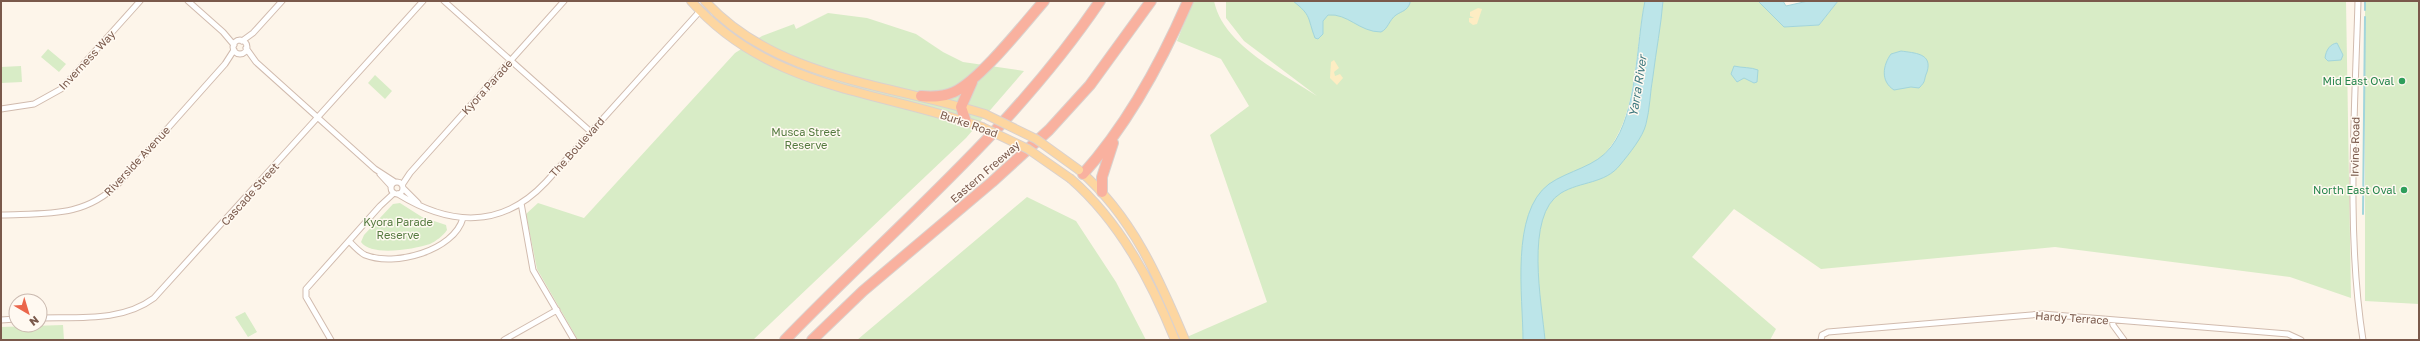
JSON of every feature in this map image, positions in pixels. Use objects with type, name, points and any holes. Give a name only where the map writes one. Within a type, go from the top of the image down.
[{"type":"highway","points":[[921,96],[944,96],[962,87],[976,75],[1044,1]]},
{"type":"highway","name":"Eastern Freeway","points":[[785,340],[959,170],[1045,75],[1100,1]]},
{"type":"highway","name":"Eastern Freeway","points":[[812,340],[863,291],[998,178],[1049,130],[1090,86],[1150,1]]},
{"type":"highway","points":[[1081,172],[1117,132],[1154,71],[1188,1]]},
{"type":"highway","points":[[966,122],[961,107],[967,90],[976,75]]},
{"type":"highway","points":[[1102,192],[1103,171],[1117,132]]},
{"type":"main road","name":"Burke Road","points":[[691,1],[700,11],[739,45],[775,65],[827,84],[966,122],[999,134],[1028,149],[1073,181],[1124,240],[1152,287],[1175,340]]},
{"type":"main road","name":"Burke Road","points":[[708,2],[741,33],[779,55],[830,74],[961,107],[998,120],[1026,134],[1054,151],[1081,172],[1102,192],[1131,229],[1157,274],[1185,340]]},
{"type":"main road","points":[[700,11],[708,2]]},
{"type":"main road","points":[[1073,181],[1081,172]]},
{"type":"main road","points":[[1124,240],[1131,229]]},
{"type":"street","name":"Inverness Way","points":[[1,110],[34,104],[61,89],[140,1]]},
{"type":"street","name":"The Boulevard","points":[[188,1],[223,32],[243,44],[256,62]]},
{"type":"street","points":[[237,51],[282,1]]},
{"type":"street","name":"Cascade Street","points":[[48,318],[119,314],[148,303],[171,282],[423,1]]},
{"type":"street","points":[[444,1],[591,132]]},
{"type":"street","name":"Kyora Parade","points":[[400,184],[564,1]]},
{"type":"street","name":"Irvine Road","points":[[2358,1],[2354,243],[2356,292],[2363,340]]},
{"type":"street","name":"The Boulevard","points":[[375,168],[393,191],[422,206],[445,215],[462,218],[494,215],[521,203],[538,191],[700,11]]},
{"type":"street","name":"The Boulevard","points":[[223,32],[237,51],[256,62],[375,168],[400,184],[422,206]]},
{"type":"street","points":[[237,51],[243,44]]},
{"type":"street","name":"Riverside Avenue","points":[[1,215],[64,212],[84,208],[102,198],[119,183],[237,51]]},
{"type":"street","points":[[393,191],[400,184]]},
{"type":"street","points":[[331,340],[305,292],[400,184]]},
{"type":"street","points":[[521,203],[532,265],[574,340]]},
{"type":"street","points":[[349,241],[363,253],[371,256],[398,257],[420,254],[430,251],[445,242],[457,230],[462,218]]},
{"type":"street","points":[[504,340],[557,310]]},
{"type":"street","name":"Hardy Terrace","points":[[1821,339],[1828,332],[2042,314],[2288,334],[2301,340]]},
{"type":"street","points":[[2112,320],[2112,325],[2124,340]]},
{"type":"green space","points":[[1193,1],[1214,1],[1220,17],[1229,31],[1241,44],[1271,67],[1317,96],[1244,41],[1226,18],[1226,1],[1645,1],[1629,103],[1623,123],[1615,140],[1603,156],[1602,178],[1646,125],[1663,1],[1758,1],[1785,27],[1819,25],[1838,1],[2346,1],[2351,298],[2290,277],[2055,247],[1821,269],[1734,209],[1692,257],[1776,329],[1770,340],[1180,340],[1267,302],[1210,135],[1249,106],[1221,59],[1177,41]]},
{"type":"green space","points":[[2365,1],[2419,1],[2419,304],[2365,301]]},
{"type":"green space","name":"Musca Street Reserve","points":[[828,13],[867,18],[916,34],[943,52],[963,62],[1024,71],[966,138],[753,340],[578,340],[537,269],[526,214],[538,203],[584,218],[735,53],[762,36],[794,24],[796,29]]},
{"type":"green space","points":[[48,49],[66,64],[59,72],[41,57]]},
{"type":"green space","points":[[21,66],[22,82],[1,83],[1,67]]},
{"type":"green space","points":[[375,75],[392,91],[385,99],[368,83]]},
{"type":"green space","points":[[1027,197],[1076,221],[1116,282],[1146,340],[857,340]]},
{"type":"green space","name":"Kyora Parade Reserve","points":[[400,203],[422,217],[446,225],[447,230],[430,244],[414,248],[383,251],[366,247],[361,242],[364,235],[393,204]]},
{"type":"green space","points":[[245,312],[257,332],[248,337],[235,317]]},
{"type":"green space","points":[[48,325],[63,325],[64,340],[1,340],[1,327],[8,327],[8,333],[48,333]]},
{"type":"sand","points":[[1478,8],[1482,9],[1477,24],[1473,25],[1469,22],[1469,18],[1474,18],[1470,16],[1470,12]]},
{"type":"sand","points":[[1334,60],[1339,68],[1334,72],[1335,76],[1340,74],[1343,78],[1337,85],[1330,78],[1331,62]]},
{"type":"water","points":[[1293,1],[1410,1],[1410,3],[1406,9],[1394,17],[1381,32],[1366,29],[1342,17],[1328,15],[1323,21],[1323,34],[1318,39],[1315,38],[1310,21],[1306,14]]},
{"type":"water","name":"Yarra River","points":[[1645,1],[1663,1],[1646,124],[1639,140],[1614,171],[1600,179],[1561,193],[1550,204],[1542,220],[1538,261],[1545,340],[1523,340],[1521,257],[1528,215],[1537,197],[1549,184],[1590,164],[1605,154],[1620,132],[1626,115],[1635,77]]},
{"type":"water","points":[[1758,1],[1783,1],[1786,6],[1808,1],[1838,1],[1819,25],[1784,27]]},
{"type":"water","points":[[2337,43],[2343,55],[2341,60],[2328,61],[2325,58],[2327,50],[2330,46]]},
{"type":"water","points":[[1901,51],[1921,55],[1927,61],[1927,72],[1923,83],[1919,88],[1911,87],[1894,90],[1886,82],[1884,73],[1888,58],[1891,54]]},
{"type":"water","points":[[1734,66],[1758,70],[1757,82],[1754,83],[1744,78],[1737,82],[1731,74]]},
{"type":"waterway","points":[[2365,1],[2365,10]]},
{"type":"waterway","points":[[2363,214],[2365,17]]},
{"type":"place","name":"Mid East Oval","points":[[2402,81]]},
{"type":"place","name":"North East Oval","points":[[2404,190]]}]
